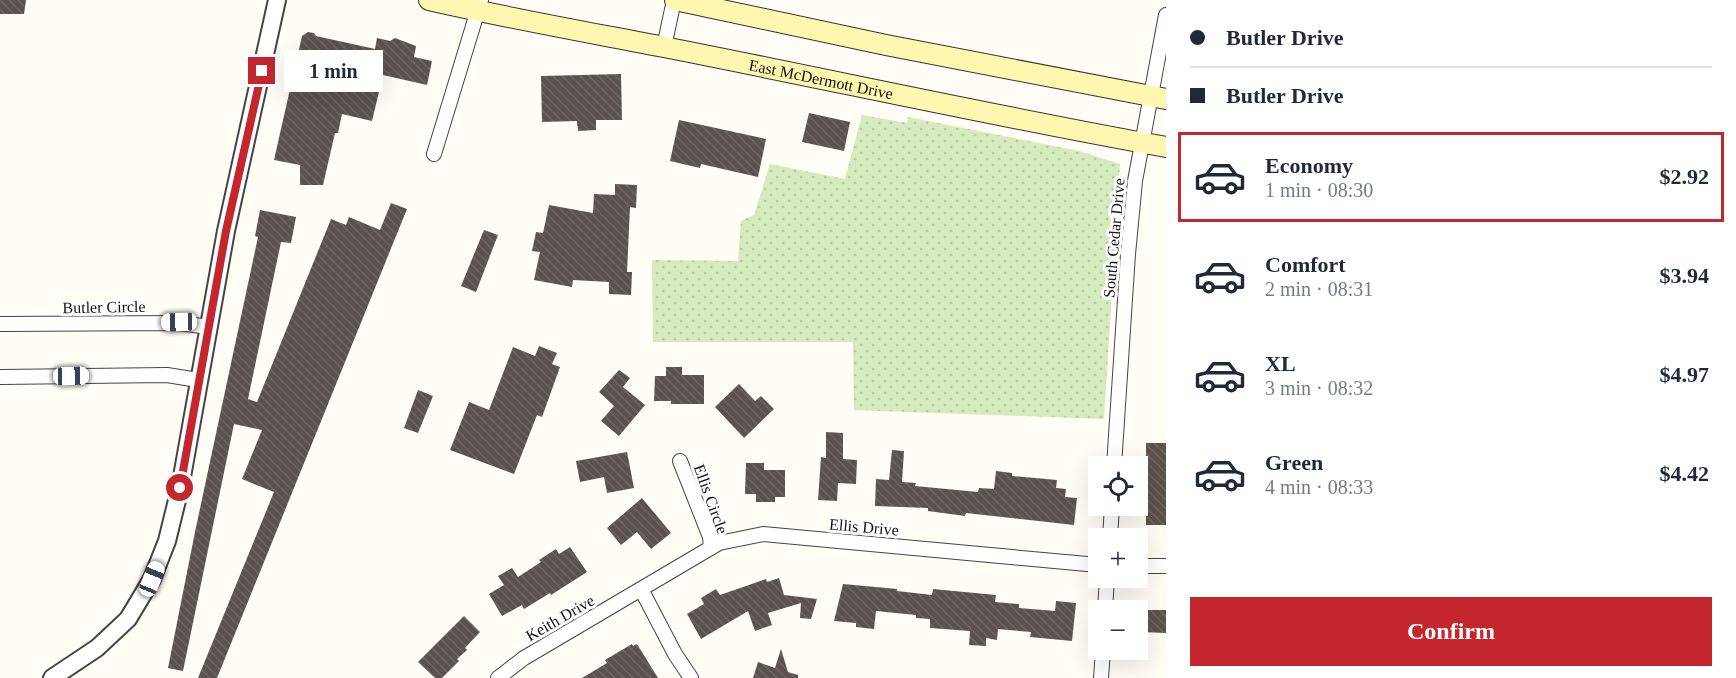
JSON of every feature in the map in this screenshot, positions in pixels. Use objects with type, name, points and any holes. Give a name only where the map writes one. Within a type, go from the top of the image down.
[{"type":"main road","name":"East McDermott Drive","points":[[429,0],[479,6],[889,94],[1166,147]]},
{"type":"main road","points":[[675,0],[886,45],[1158,98]]},
{"type":"street","points":[[52,678],[97,648],[128,619],[152,579],[166,542],[180,488],[226,231],[277,0]]},
{"type":"street","points":[[664,47],[675,0]]},
{"type":"street","points":[[435,154],[479,6]]},
{"type":"street","name":"South Cedar Drive","points":[[1115,456],[1135,181],[1142,143],[1158,98],[1166,15]]},
{"type":"street","name":"Butler Circle","points":[[0,324],[179,322],[209,327]]},
{"type":"street","points":[[0,377],[166,375],[198,380]]},
{"type":"street","name":"Ellis Circle","points":[[680,461],[710,537],[711,548]]},
{"type":"street","name":"Ellis Drive","points":[[640,589],[719,543],[763,534],[1088,563]]},
{"type":"street","points":[[1148,566],[1166,566]]},
{"type":"street","points":[[640,589],[675,654],[691,678]]},
{"type":"street","name":"Keith Drive","points":[[498,678],[524,658],[640,589]]},
{"type":"street","points":[[1101,678],[1102,660]]},
{"type":"green space","points":[[862,115],[907,123],[908,117],[1079,151],[1120,164],[1104,419],[854,410],[853,342],[653,342],[652,260],[738,261],[741,221],[754,215],[770,164],[845,179]]},
{"type":"building","points":[[0,0],[26,0],[24,14],[0,14]]},
{"type":"building","points":[[308,32],[316,36],[375,49],[377,38],[390,41],[395,38],[416,46],[414,57],[432,61],[427,85],[383,75],[372,121],[342,114],[338,133],[335,133],[323,185],[300,185],[300,165],[274,160],[302,36]]},
{"type":"building","points":[[621,74],[622,120],[596,120],[596,130],[578,131],[577,121],[542,122],[541,76]]},
{"type":"building","points":[[809,113],[850,122],[844,151],[802,142]]},
{"type":"building","points":[[679,120],[766,139],[758,177],[701,164],[700,168],[670,161]]},
{"type":"building","points":[[615,184],[637,185],[636,208],[630,207],[627,272],[632,272],[631,295],[609,294],[609,282],[573,280],[572,287],[534,280],[540,252],[532,251],[536,232],[543,233],[549,205],[593,213],[594,194],[615,195]]},
{"type":"building","points":[[391,203],[407,209],[217,678],[198,678],[274,492],[242,479],[262,430],[234,424],[183,671],[168,668],[258,237],[255,236],[260,210],[296,217],[291,243],[281,242],[248,399],[257,402],[331,219],[346,225],[349,217],[380,230]]},
{"type":"building","points":[[484,230],[498,235],[476,292],[461,286]]},
{"type":"building","points":[[539,346],[557,353],[552,364],[560,367],[542,417],[537,415],[514,474],[450,450],[469,402],[489,410],[513,347],[535,356]]},
{"type":"building","points":[[666,367],[682,367],[682,375],[704,375],[704,404],[671,404],[671,401],[654,401],[655,376],[666,376]]},
{"type":"building","points":[[619,370],[630,378],[623,387],[645,405],[619,436],[601,421],[614,406],[599,392]]},
{"type":"building","points":[[739,384],[755,401],[761,396],[774,409],[744,438],[715,407]]},
{"type":"building","points":[[418,390],[433,396],[418,433],[404,428]]},
{"type":"building","points":[[826,432],[843,433],[843,459],[857,460],[856,484],[838,483],[837,501],[818,500],[821,457],[826,458]]},
{"type":"building","points":[[1146,443],[1166,443],[1166,525],[1146,525],[1148,456],[1146,456]]},
{"type":"building","points":[[892,450],[904,451],[902,482],[916,483],[915,486],[978,492],[979,488],[994,489],[996,471],[1012,473],[1012,476],[1057,480],[1056,488],[1066,489],[1065,497],[1077,498],[1074,525],[966,513],[965,516],[928,511],[928,508],[875,506],[876,479],[889,480]]},
{"type":"building","points":[[627,452],[634,488],[607,493],[604,477],[580,482],[576,461]]},
{"type":"building","points":[[746,463],[764,463],[764,470],[785,470],[785,497],[775,497],[775,502],[756,502],[756,494],[745,494]]},
{"type":"building","points":[[642,498],[671,533],[651,549],[637,532],[621,545],[607,528]]},
{"type":"building","points":[[570,547],[587,572],[524,609],[522,605],[502,616],[489,594],[504,585],[498,576],[512,568],[518,577],[556,549],[559,554]]},
{"type":"building","points":[[779,578],[784,595],[817,599],[811,619],[800,618],[801,603],[768,613],[772,625],[755,631],[748,611],[701,639],[687,614],[704,604],[701,598],[716,589],[720,595],[766,579],[767,582]]},
{"type":"building","points":[[843,584],[932,595],[933,589],[996,595],[995,602],[1019,604],[1019,608],[1055,611],[1056,601],[1076,603],[1072,641],[1030,637],[1031,632],[998,629],[997,640],[986,638],[986,646],[969,645],[970,631],[930,628],[930,619],[916,618],[916,615],[876,611],[874,629],[856,627],[856,623],[834,621]]},
{"type":"building","points":[[1148,610],[1166,610],[1166,633],[1148,632]]},
{"type":"building","points":[[464,616],[480,632],[457,659],[459,661],[442,678],[435,678],[418,662]]},
{"type":"building","points":[[632,644],[633,646],[637,644],[658,678],[582,678],[607,663],[605,660]]},
{"type":"building","points":[[781,649],[788,672],[798,675],[798,678],[753,678],[758,662],[775,668]]},
{"type":"route","points":[[180,488],[226,231],[262,71]]}]
